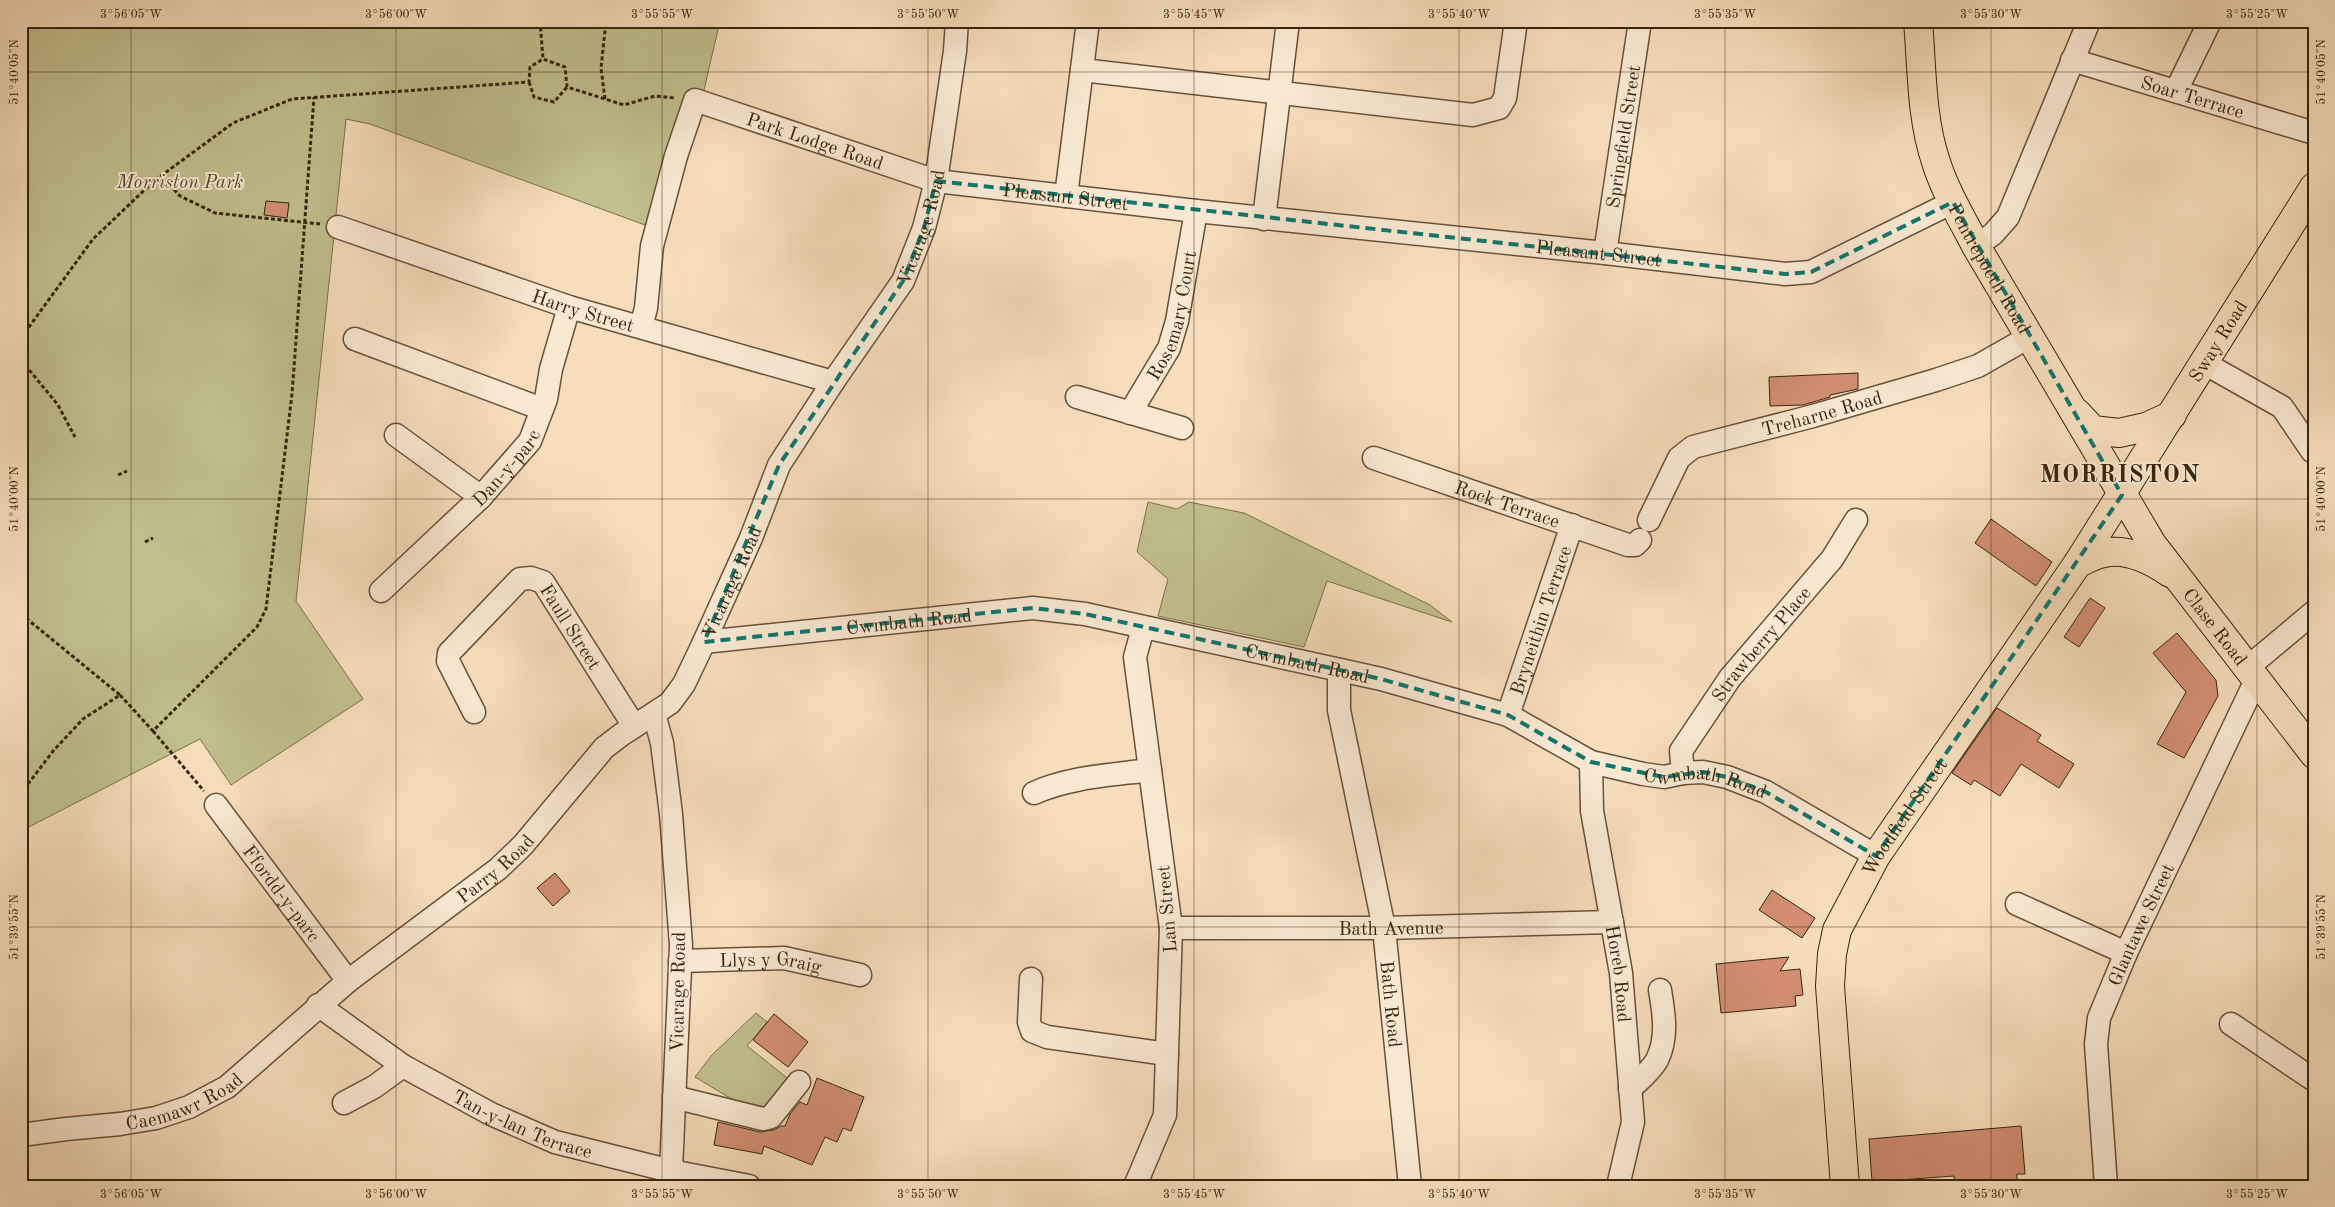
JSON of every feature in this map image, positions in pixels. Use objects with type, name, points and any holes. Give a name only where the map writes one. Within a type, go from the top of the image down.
[{"type":"main road","name":"Pentrepoeth Road","points":[[1918,21],[1927,124],[1936,163],[1953,202],[1976,246],[2122,495]]},
{"type":"main road","name":"Sway Road","points":[[2122,495],[2314,187]]},
{"type":"main road","points":[[2069,405],[2093,430],[2119,433],[2146,427],[2172,415]]},
{"type":"main road","name":"Woodfield Street","points":[[1845,1186],[1830,986],[1832,954],[1837,930],[1876,856],[2078,563],[2122,495]]},
{"type":"main road","name":"Clase Road","points":[[2122,495],[2152,544],[2177,578],[2314,754]]},
{"type":"main road","points":[[2078,563],[2103,553],[2124,552],[2152,561],[2177,578]]},
{"type":"street","name":"Vicarage Road","points":[[671,1171],[681,945],[671,814],[662,743],[654,714],[670,703],[684,684],[751,538],[779,465],[833,382],[903,281],[924,228],[936,181],[956,51],[957,21]]},
{"type":"street","points":[[1066,196],[1088,21]]},
{"type":"street","points":[[1264,219],[1288,21]]},
{"type":"street","points":[[1082,70],[1473,115],[1487,113],[1499,108],[1505,98],[1516,21]]},
{"type":"street","name":"Springfield Street","points":[[1606,253],[1640,21]]},
{"type":"street","points":[[1976,246],[1993,234],[2008,217],[2089,21]]},
{"type":"street","points":[[2176,91],[2210,21]]},
{"type":"street","name":"Soar Terrace","points":[[2072,60],[2314,132]]},
{"type":"street","name":"Park Lodge Road","points":[[695,100],[936,181]]},
{"type":"street","points":[[641,327],[646,308],[652,246],[676,156],[695,100]]},
{"type":"street","name":"Pleasant Street","points":[[936,181],[1264,219],[1606,253],[1785,274],[1811,272],[1953,202]]},
{"type":"street","name":"Rosemary Court","points":[[1130,413],[1169,348],[1177,321],[1196,211]]},
{"type":"street","name":"Harry Street","points":[[338,227],[570,307],[833,382]]},
{"type":"street","name":"Dan-y-parc","points":[[381,591],[481,497],[530,441],[546,399],[551,369],[570,307]]},
{"type":"street","name":"Treharne Road","points":[[1644,530],[1679,458],[1693,447],[1814,416],[1978,366],[2029,337]]},
{"type":"street","points":[[355,339],[542,409]]},
{"type":"street","points":[[2204,363],[2282,407],[2312,451]]},
{"type":"street","points":[[1077,397],[1182,428]]},
{"type":"street","points":[[396,435],[481,497]]},
{"type":"street","name":"Rock Terrace","points":[[1374,458],[1628,545],[1634,545],[1644,530]]},
{"type":"street","name":"Strawberry Place","points":[[1682,773],[1681,751],[1725,686],[1832,559],[1856,520]]},
{"type":"street","name":"Bryneithin Terrace","points":[[1508,715],[1572,525]]},
{"type":"street","name":"Faull Street","points":[[474,712],[448,661],[449,653],[520,579],[531,578],[543,582],[634,726]]},
{"type":"street","name":"Cwmbath Road","points":[[704,642],[1033,608],[1085,614],[1381,679],[1508,715],[1591,762],[1664,777],[1682,773],[1703,772],[1727,777],[1766,792],[1876,856]]},
{"type":"street","points":[[2252,674],[2314,612]]},
{"type":"street","name":"Lan Street","points":[[1135,1186],[1165,1115],[1171,928],[1135,657],[1143,628]]},
{"type":"street","name":"Bath Road","points":[[1339,670],[1339,710],[1352,764],[1384,928],[1410,1186]]},
{"type":"street","name":"Glantawe Street","points":[[2106,1186],[2096,1044],[2099,1018],[2126,953],[2252,674]]},
{"type":"street","name":"Parry Road","points":[[318,1005],[498,869],[523,845],[604,748],[654,714]]},
{"type":"street","name":"Horeb Road","points":[[1591,762],[1592,811],[1621,973],[1633,1122],[1618,1186]]},
{"type":"street","points":[[1034,793],[1052,786],[1080,780],[1150,770]]},
{"type":"street","name":"Ffordd-y-parc","points":[[216,805],[348,981]]},
{"type":"street","points":[[2017,904],[2126,953]]},
{"type":"street","name":"Bath Avenue","points":[[1171,928],[1384,928],[1612,922]]},
{"type":"street","name":"Llys y Graig","points":[[680,961],[784,958],[860,975]]},
{"type":"street","points":[[1031,979],[1029,1022],[1032,1031],[1046,1037],[1167,1054]]},
{"type":"street","points":[[1630,1089],[1656,1061],[1663,1042],[1665,1019],[1660,990]]},
{"type":"street","name":"Tan-y-lan Terrace","points":[[318,1005],[403,1066],[491,1114],[555,1142],[671,1171],[749,1186]]},
{"type":"street","name":"Caemawr Road","points":[[21,1136],[156,1118],[188,1107],[227,1087],[318,1005]]},
{"type":"street","points":[[2231,1024],[2314,1080]]},
{"type":"street","points":[[344,1103],[374,1087],[403,1066]]},
{"type":"street","points":[[674,1097],[763,1119],[771,1117],[799,1082]]},
{"type":"path","points":[[540,21],[542,59]]},
{"type":"path","points":[[605,99],[601,68],[606,21]]},
{"type":"path","points":[[542,59],[565,67],[567,87],[554,102],[534,97],[529,82],[530,67],[542,59]]},
{"type":"path","points":[[21,338],[93,239],[161,175],[233,123],[292,99],[529,82]]},
{"type":"path","points":[[567,87],[624,105],[655,96],[695,100]]},
{"type":"path","points":[[153,731],[257,627],[266,609],[292,394],[314,97]]},
{"type":"path","points":[[161,175],[180,196],[215,213],[306,222]]},
{"type":"path","points":[[21,360],[58,405],[76,437]]},
{"type":"path","points":[[118,475],[126,471]]},
{"type":"path","points":[[146,542],[153,538]]},
{"type":"path","points":[[21,614],[120,695],[216,805]]},
{"type":"path","points":[[21,793],[54,750],[83,719],[120,695]]},
{"type":"highlighted area","points":[[936,181],[1785,274],[1811,272],[1953,202],[2122,495],[1876,856],[1766,792],[1727,777],[1703,772],[1664,777],[1591,762],[1508,715],[1381,679],[1085,614],[1033,608],[704,642],[779,465],[903,281],[924,228]]},
{"type":"green space","name":"Morriston Park","points":[[21,21],[720,21],[700,107],[664,232],[370,124],[346,119],[296,601],[363,699],[231,785],[200,739],[21,831]]},
{"type":"green space","points":[[1148,502],[1177,509],[1189,502],[1244,513],[1430,605],[1452,622],[1327,581],[1304,647],[1158,616],[1168,579],[1137,552]]},
{"type":"green space","points":[[756,1013],[767,1022],[747,1046],[791,1081],[764,1113],[735,1101],[695,1077],[712,1055]]},
{"type":"building","points":[[266,201],[289,203],[287,218],[264,215]]},
{"type":"building","points":[[1858,373],[1858,389],[1830,395],[1830,397],[1803,405],[1770,406],[1769,377]]},
{"type":"building","points":[[1991,519],[2052,562],[2036,586],[1975,543]]},
{"type":"building","points":[[2090,598],[2105,608],[2079,647],[2064,637]]},
{"type":"building","points":[[2177,633],[2216,680],[2218,696],[2184,758],[2157,744],[2186,692],[2153,653]]},
{"type":"building","points":[[1997,708],[2041,735],[2037,741],[2074,764],[2059,788],[2021,764],[2000,796],[1974,780],[1971,785],[1952,773]]},
{"type":"building","points":[[555,873],[570,891],[553,906],[537,888]]},
{"type":"building","points":[[1772,890],[1815,918],[1802,938],[1759,910]]},
{"type":"building","points":[[1789,957],[1780,971],[1800,969],[1803,995],[1795,996],[1796,1006],[1721,1013],[1716,964]]},
{"type":"building","points":[[774,1014],[808,1042],[788,1067],[753,1040]]},
{"type":"building","points":[[817,1078],[864,1097],[851,1131],[843,1128],[837,1142],[825,1137],[812,1165],[764,1146],[762,1154],[714,1145],[718,1122],[760,1132],[785,1126],[790,1114],[800,1102],[807,1105]]},
{"type":"building","points":[[2021,1126],[2025,1174],[2017,1174],[2017,1184],[1954,1186],[1954,1176],[1872,1182],[1869,1139]]},
{"type":"district","name":"MORRISTON","points":[[2120,474]]}]
